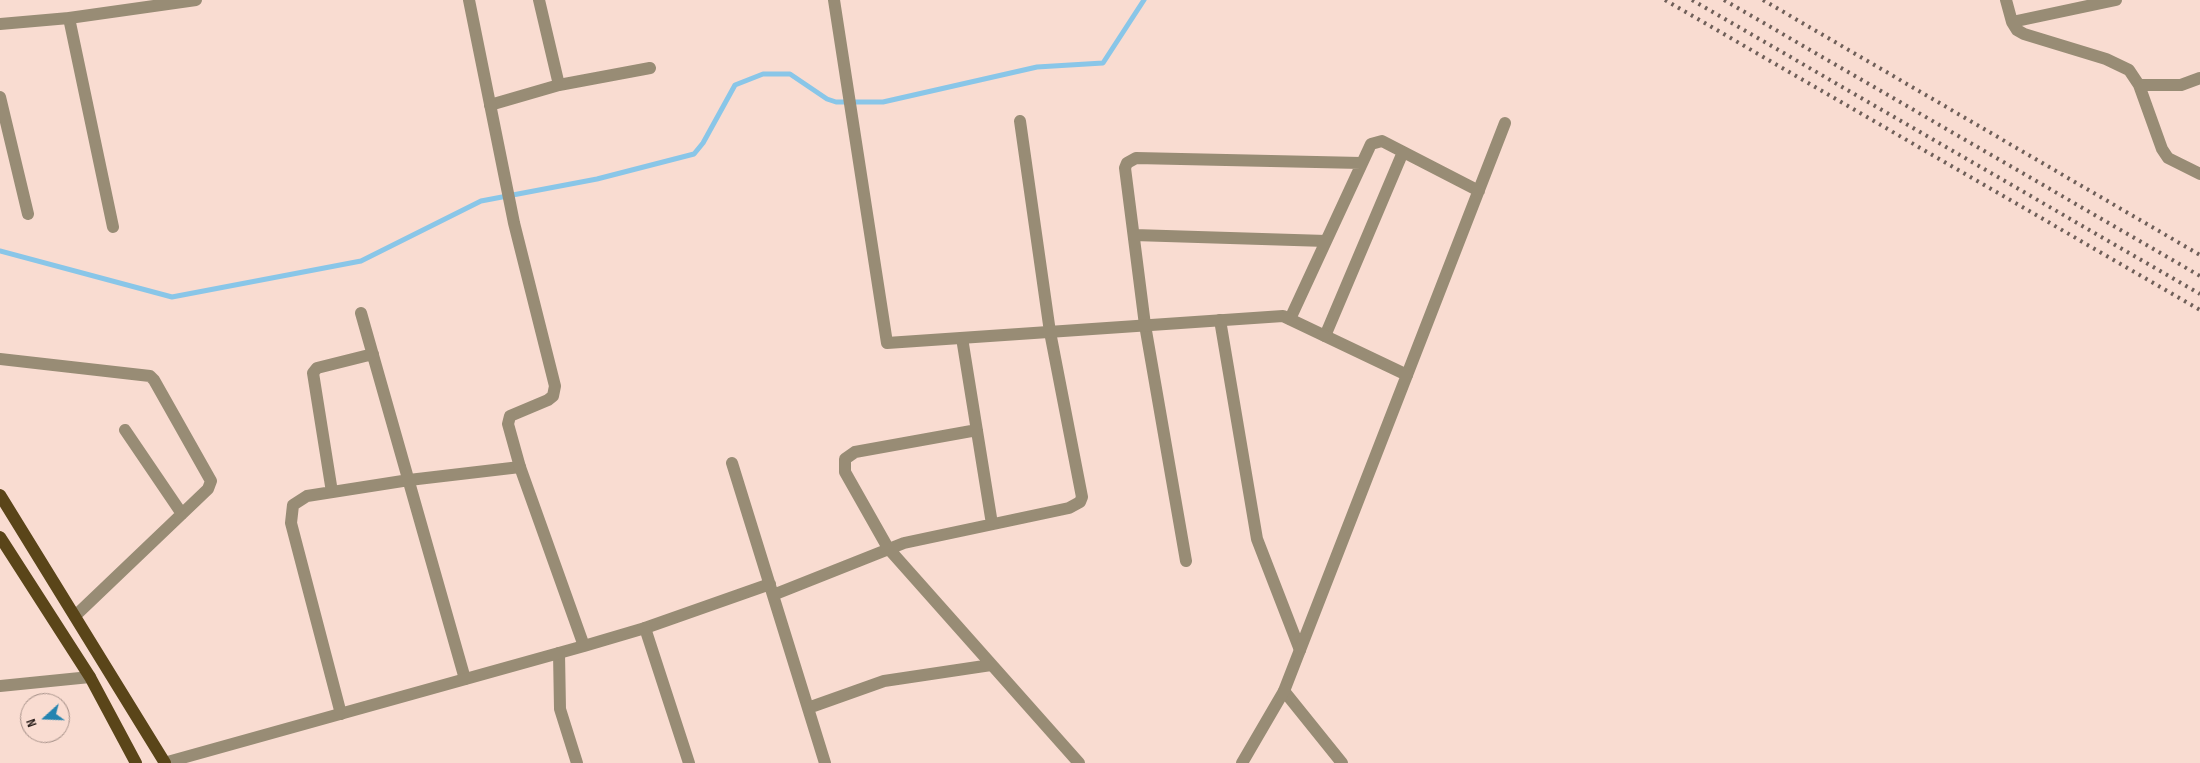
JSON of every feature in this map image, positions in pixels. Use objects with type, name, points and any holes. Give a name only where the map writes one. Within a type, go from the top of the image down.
[{"type":"main road","points":[[0,495],[164,763]]},
{"type":"main road","points":[[0,537],[90,677],[136,763]]},
{"type":"street","points":[[0,24],[69,18],[196,0]]},
{"type":"street","points":[[468,0],[514,223],[555,386],[553,396],[548,400],[518,411],[510,416],[508,424],[520,467],[584,646]]},
{"type":"street","points":[[539,0],[559,85]]},
{"type":"street","points":[[834,0],[887,344],[1283,316],[1407,375]]},
{"type":"street","points":[[2006,0],[2012,22],[2017,30],[2024,34],[2106,59],[2128,70],[2139,85],[2162,149],[2168,158],[2200,174]]},
{"type":"street","points":[[2012,22],[2116,0]]},
{"type":"street","points":[[69,18],[113,227]]},
{"type":"street","points":[[490,105],[559,85],[650,68]]},
{"type":"street","points":[[2139,85],[2181,85],[2200,78]]},
{"type":"street","points":[[0,97],[28,214]]},
{"type":"street","points":[[164,763],[645,628],[772,590],[904,543],[1069,508],[1080,502],[1082,497],[1050,332],[1020,122]]},
{"type":"street","points":[[1242,763],[1284,690],[1505,124]]},
{"type":"street","points":[[1290,320],[1368,148],[1382,141],[1479,190]]},
{"type":"street","points":[[1324,336],[1403,152]]},
{"type":"street","points":[[1186,561],[1145,326],[1125,168],[1127,163],[1136,158],[1362,163]]},
{"type":"street","points":[[1134,235],[1326,241]]},
{"type":"street","points":[[360,313],[465,679]]},
{"type":"street","points":[[1220,320],[1257,539],[1300,650]]},
{"type":"street","points":[[962,338],[992,524]]},
{"type":"street","points":[[332,492],[313,373],[317,368],[373,354]]},
{"type":"street","points":[[0,359],[146,374],[154,380],[211,481],[208,489],[74,616]]},
{"type":"street","points":[[125,430],[182,514]]},
{"type":"street","points":[[977,430],[855,452],[844,459],[845,472],[888,548],[1079,763]]},
{"type":"street","points":[[732,463],[825,763]]},
{"type":"street","points":[[341,714],[291,523],[293,505],[307,496],[409,480],[520,467]]},
{"type":"street","points":[[645,628],[689,763]]},
{"type":"street","points":[[559,653],[560,709],[577,763]]},
{"type":"street","points":[[808,708],[884,681],[991,665]]},
{"type":"street","points":[[0,686],[90,677]]},
{"type":"street","points":[[1284,690],[1342,763]]},
{"type":"waterway","points":[[0,251],[172,297],[361,261],[481,201],[597,179],[694,154],[703,143],[735,85],[763,74],[790,74],[827,99],[836,102],[883,102],[1037,67],[1103,63],[1144,0]]},
{"type":"railway","points":[[1665,0],[2200,310]]},
{"type":"railway","points":[[1692,0],[2200,294]]},
{"type":"railway","points":[[1724,0],[2200,276]]},
{"type":"railway","points":[[1763,0],[2200,255]]}]
